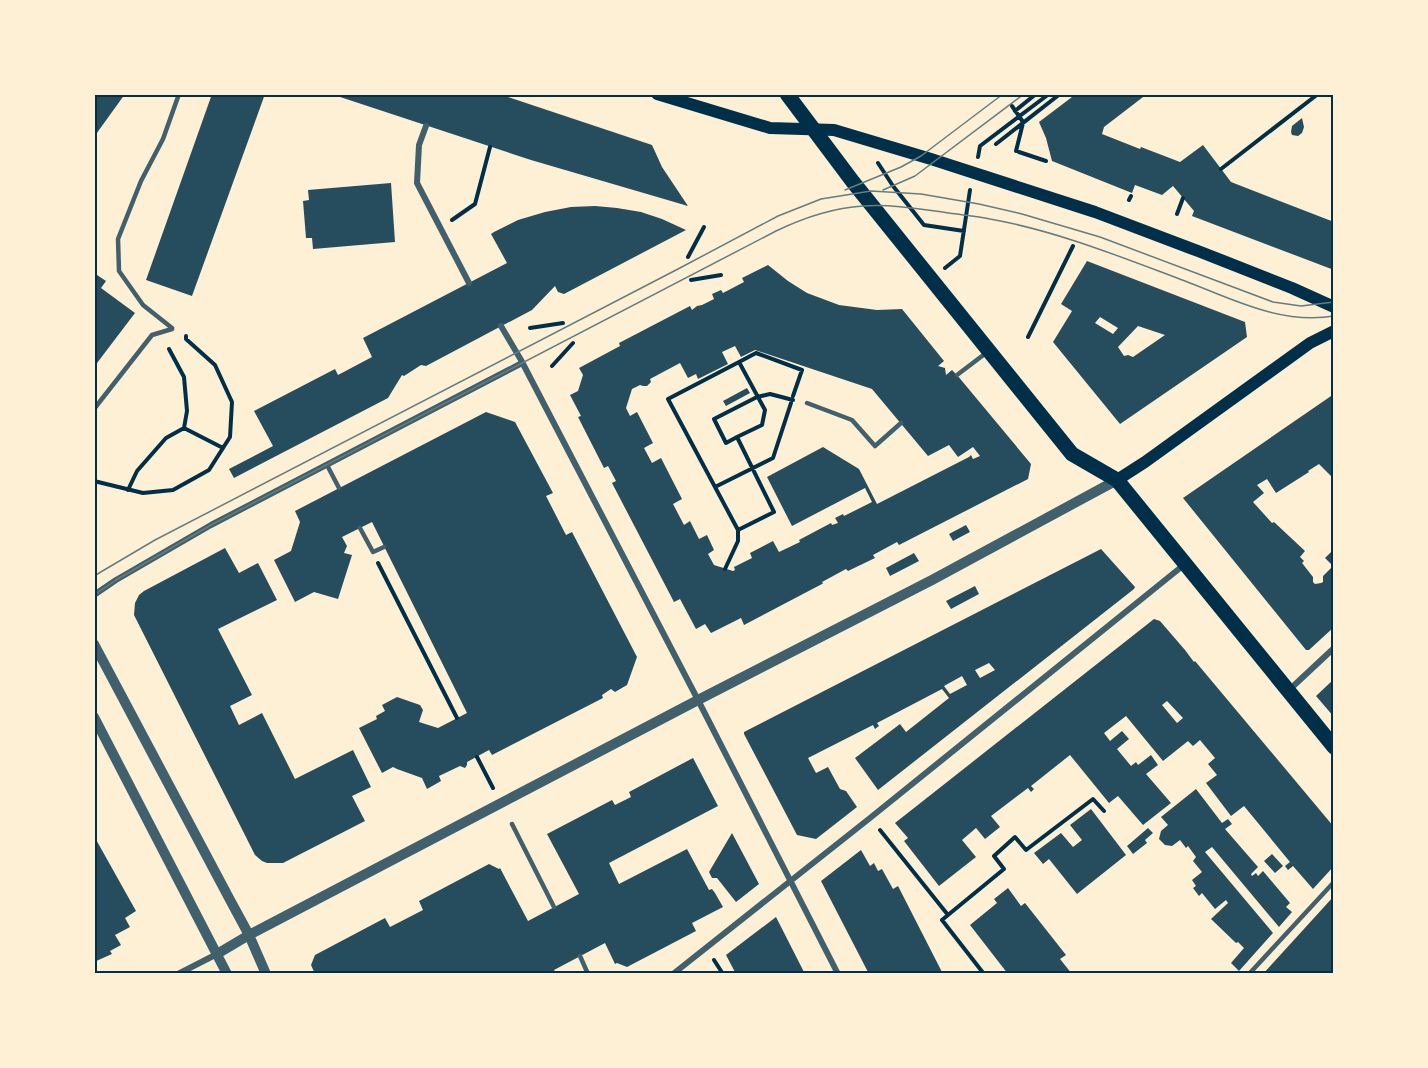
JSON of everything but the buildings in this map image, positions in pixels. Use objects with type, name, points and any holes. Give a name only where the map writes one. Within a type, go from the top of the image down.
[{"type":"main road","points":[[657,94],[770,128],[834,130],[975,173],[1066,202],[1198,250],[1334,307]]},
{"type":"main road","points":[[787,94],[852,182],[1072,454],[1117,480],[1334,747]]},
{"type":"main road","points":[[1117,480],[1310,343],[1334,332]]},
{"type":"street","points":[[426,126],[418,145],[417,183],[469,283]]},
{"type":"street","points":[[501,326],[698,700],[838,974]]},
{"type":"street","points":[[94,595],[211,525],[522,363]]},
{"type":"street","points":[[178,974],[698,700],[932,580],[1117,480]]},
{"type":"street","points":[[673,974],[1185,564]]},
{"type":"street","points":[[94,644],[249,935],[266,974]]},
{"type":"street","points":[[1288,691],[1334,648]]},
{"type":"street","points":[[94,717],[227,974]]},
{"type":"lane","points":[[94,409],[152,335],[172,328],[143,305],[119,271],[118,238],[141,181],[163,139],[179,94]]},
{"type":"lane","points":[[957,375],[988,351]]},
{"type":"lane","points":[[807,403],[852,420],[875,446],[901,423]]},
{"type":"lane","points":[[327,465],[339,488]]},
{"type":"lane","points":[[360,528],[373,552],[384,547]]},
{"type":"lane","points":[[512,824],[554,907]]},
{"type":"lane","points":[[1249,974],[1334,882]]},
{"type":"lane","points":[[580,956],[588,974]]},
{"type":"path","points":[[1015,111],[1036,94]]},
{"type":"path","points":[[981,146],[1049,94]]},
{"type":"path","points":[[996,144],[1060,94]]},
{"type":"path","points":[[1221,169],[1318,94]]},
{"type":"path","points":[[1012,106],[1023,122],[1017,151],[1046,161]]},
{"type":"path","points":[[440,228],[475,204],[490,147]]},
{"type":"path","points":[[874,157],[893,186],[924,225],[964,231]]},
{"type":"path","points":[[954,261],[960,256],[969,196],[975,173]]},
{"type":"path","points":[[1177,214],[1183,198]]},
{"type":"path","points":[[688,257],[704,227]]},
{"type":"path","points":[[1028,337],[1073,246]]},
{"type":"path","points":[[691,280],[721,275]]},
{"type":"path","points":[[530,327],[563,323]]},
{"type":"path","points":[[94,481],[143,493],[173,490],[209,470],[230,437],[232,402],[215,365],[186,339],[185,332]]},
{"type":"path","points":[[552,366],[573,343]]},
{"type":"path","points":[[169,349],[184,377],[187,411],[184,428]]},
{"type":"path","points":[[715,487],[772,458],[802,370],[756,353],[668,399],[715,487],[738,530],[738,541],[725,569]]},
{"type":"path","points":[[739,362],[757,397],[765,410],[762,425],[726,443],[714,419],[757,397],[770,394],[807,403]]},
{"type":"path","points":[[184,428],[223,448]]},
{"type":"path","points":[[128,490],[137,471],[166,438],[184,428]]},
{"type":"path","points":[[737,437],[774,512],[738,530]]},
{"type":"path","points":[[373,552],[457,718]]},
{"type":"path","points":[[477,757],[494,788]]},
{"type":"path","points":[[984,974],[942,920],[1004,869],[994,856],[1015,837],[1026,849],[1093,799],[1104,811]]},
{"type":"path","points":[[870,818],[948,915]]},
{"type":"path","points":[[717,963],[723,974]]},
{"type":"tram line","points":[[845,190],[901,167],[921,156],[1003,94]]},
{"type":"tram line","points":[[883,190],[915,176],[1024,94]]},
{"type":"tram line","points":[[94,576],[155,540],[778,216],[821,199],[871,191],[921,194],[979,204],[1100,237],[1273,302],[1301,306],[1334,302]]},
{"type":"tram line","points":[[94,595],[211,525],[776,231],[829,211],[863,206],[895,206],[1015,224],[1089,246],[1257,309],[1295,317],[1334,316]]}]
